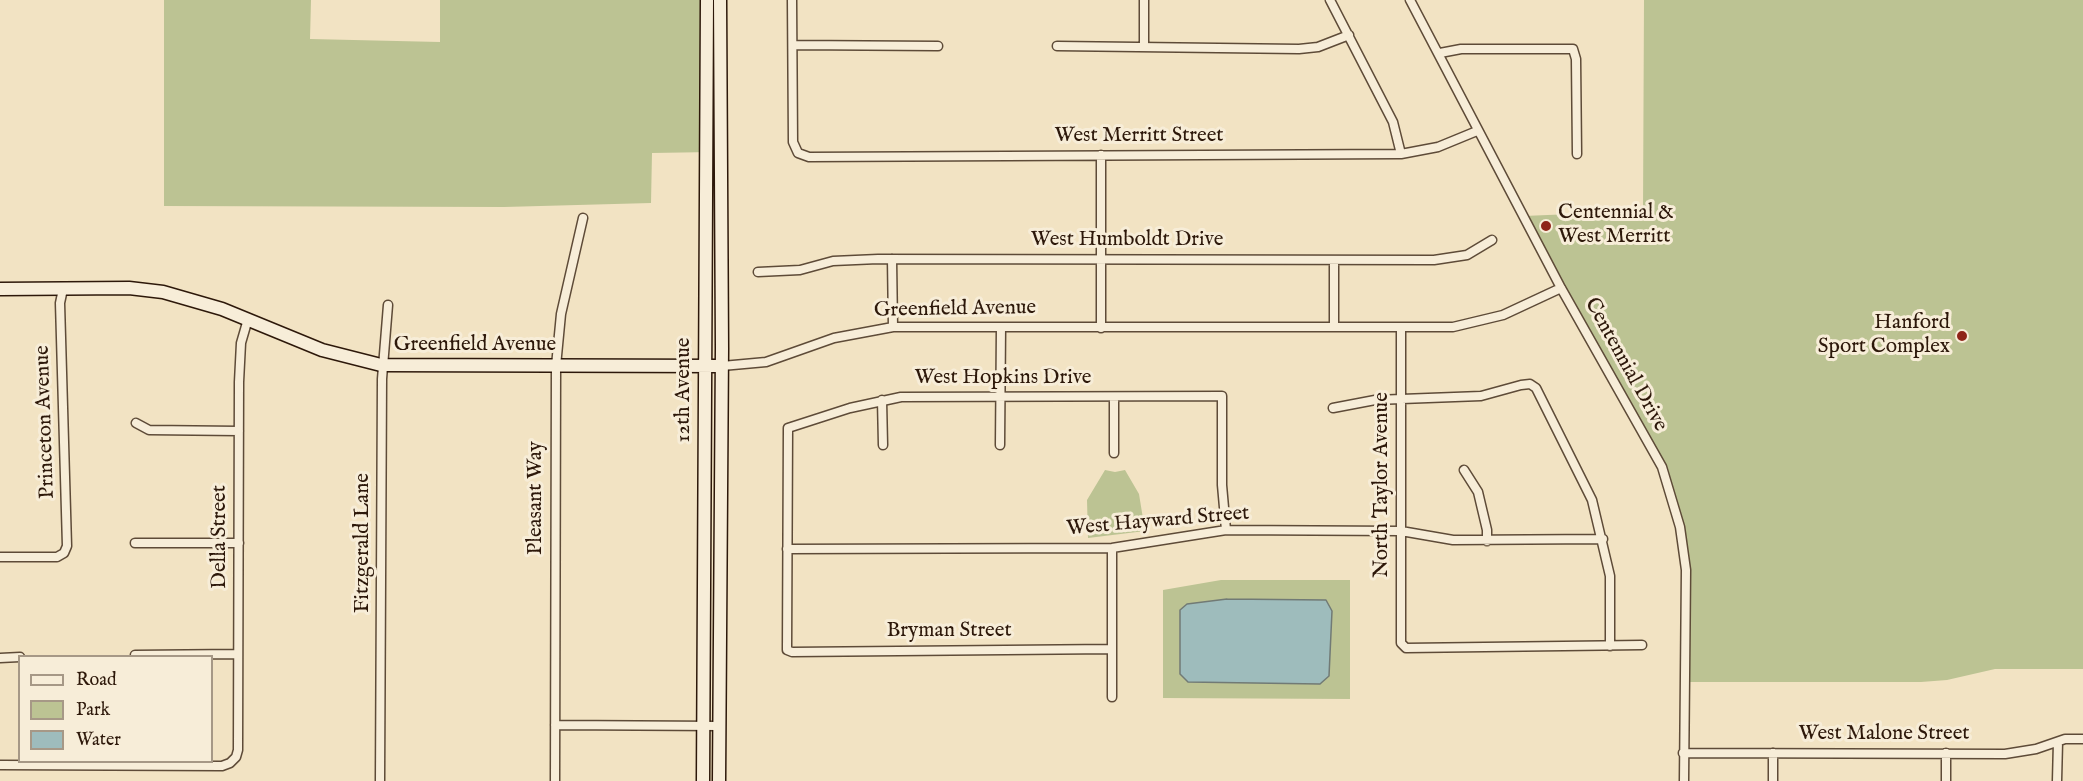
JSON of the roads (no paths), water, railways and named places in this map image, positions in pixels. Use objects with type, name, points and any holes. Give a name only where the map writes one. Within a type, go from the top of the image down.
[{"type":"main road","name":"12th Avenue","points":[[703,781],[704,366],[709,87],[707,0]]},
{"type":"main road","name":"12th Avenue","points":[[719,781],[722,366],[720,0]]},
{"type":"main road","name":"Greenfield Avenue","points":[[0,289],[129,288],[163,292],[248,319],[322,350],[384,365],[722,366]]},
{"type":"street","points":[[792,0],[793,45],[938,46]]},
{"type":"street","points":[[1144,0],[1144,46]]},
{"type":"street","points":[[1330,0],[1393,122],[1401,154]]},
{"type":"street","name":"Centennial Drive","points":[[1410,0],[1440,53],[1477,131],[1561,288],[1662,467],[1673,499],[1686,570],[1684,781]]},
{"type":"street","points":[[1057,46],[1299,49],[1318,47],[1349,35]]},
{"type":"street","name":"West Merritt Street","points":[[793,45],[793,142],[798,153],[809,157],[1401,154],[1438,147],[1477,131]]},
{"type":"street","points":[[1440,53],[1461,49],[1574,49],[1577,154]]},
{"type":"street","points":[[1101,155],[1101,328]]},
{"type":"street","name":"Pleasant Way","points":[[555,781],[555,366],[561,314],[583,218]]},
{"type":"street","name":"West Humboldt Drive","points":[[758,272],[800,270],[833,261],[892,259],[1453,259],[1467,255],[1492,240]]},
{"type":"street","points":[[892,259],[893,327]]},
{"type":"street","points":[[1334,260],[1334,327]]},
{"type":"street","name":"Greenfield Avenue","points":[[722,366],[766,362],[834,338],[893,327],[1453,327],[1483,322],[1525,307],[1561,288]]},
{"type":"street","name":"Princeton Avenue","points":[[0,557],[57,557],[64,553],[68,541],[60,303],[63,289]]},
{"type":"street","name":"Fitzgerald Lane","points":[[380,781],[384,365],[388,305]]},
{"type":"street","name":"Della Street","points":[[0,765],[222,766],[230,763],[236,757],[238,750],[241,343],[248,319]]},
{"type":"street","points":[[1000,445],[1001,327]]},
{"type":"street","name":"North Taylor Avenue","points":[[1401,328],[1401,643],[1406,648],[1610,646]]},
{"type":"street","points":[[1332,408],[1364,402],[1401,399],[1481,396],[1530,384],[1536,388],[1592,500],[1610,576],[1610,646],[1642,645]]},
{"type":"street","name":"West Hopkins Drive","points":[[787,549],[788,428],[882,399],[901,397],[1222,396],[1222,485],[1226,530]]},
{"type":"street","points":[[1114,397],[1114,453]]},
{"type":"street","points":[[882,399],[883,445]]},
{"type":"street","points":[[136,423],[149,430],[239,431]]},
{"type":"street","points":[[1464,470],[1478,492],[1487,530],[1487,541]]},
{"type":"street","name":"West Hayward Street","points":[[787,549],[1112,548],[1226,530],[1401,531],[1453,540],[1487,541],[1603,539]]},
{"type":"street","points":[[135,543],[239,543]]},
{"type":"street","points":[[1112,548],[1112,697]]},
{"type":"street","name":"Bryman Street","points":[[787,549],[787,650],[792,652],[1112,649]]},
{"type":"street","points":[[135,655],[238,654]]},
{"type":"street","points":[[0,658],[18,657]]},
{"type":"street","points":[[555,725],[719,726]]},
{"type":"street","name":"West Malone Street","points":[[1683,753],[2006,754],[2036,749],[2058,742],[2083,739]]},
{"type":"street","points":[[2057,781],[2058,742]]},
{"type":"street","points":[[1773,753],[1773,781]]},
{"type":"street","points":[[1946,753],[1946,781]]},
{"type":"water","points":[[1227,599],[1326,600],[1332,611],[1329,676],[1320,684],[1188,682],[1180,674],[1180,610],[1187,604]]},
{"type":"place","name":"Centennial & West Merritt","points":[[1546,226]]},
{"type":"place","name":"Hanford Sport Complex","points":[[1962,336]]}]
